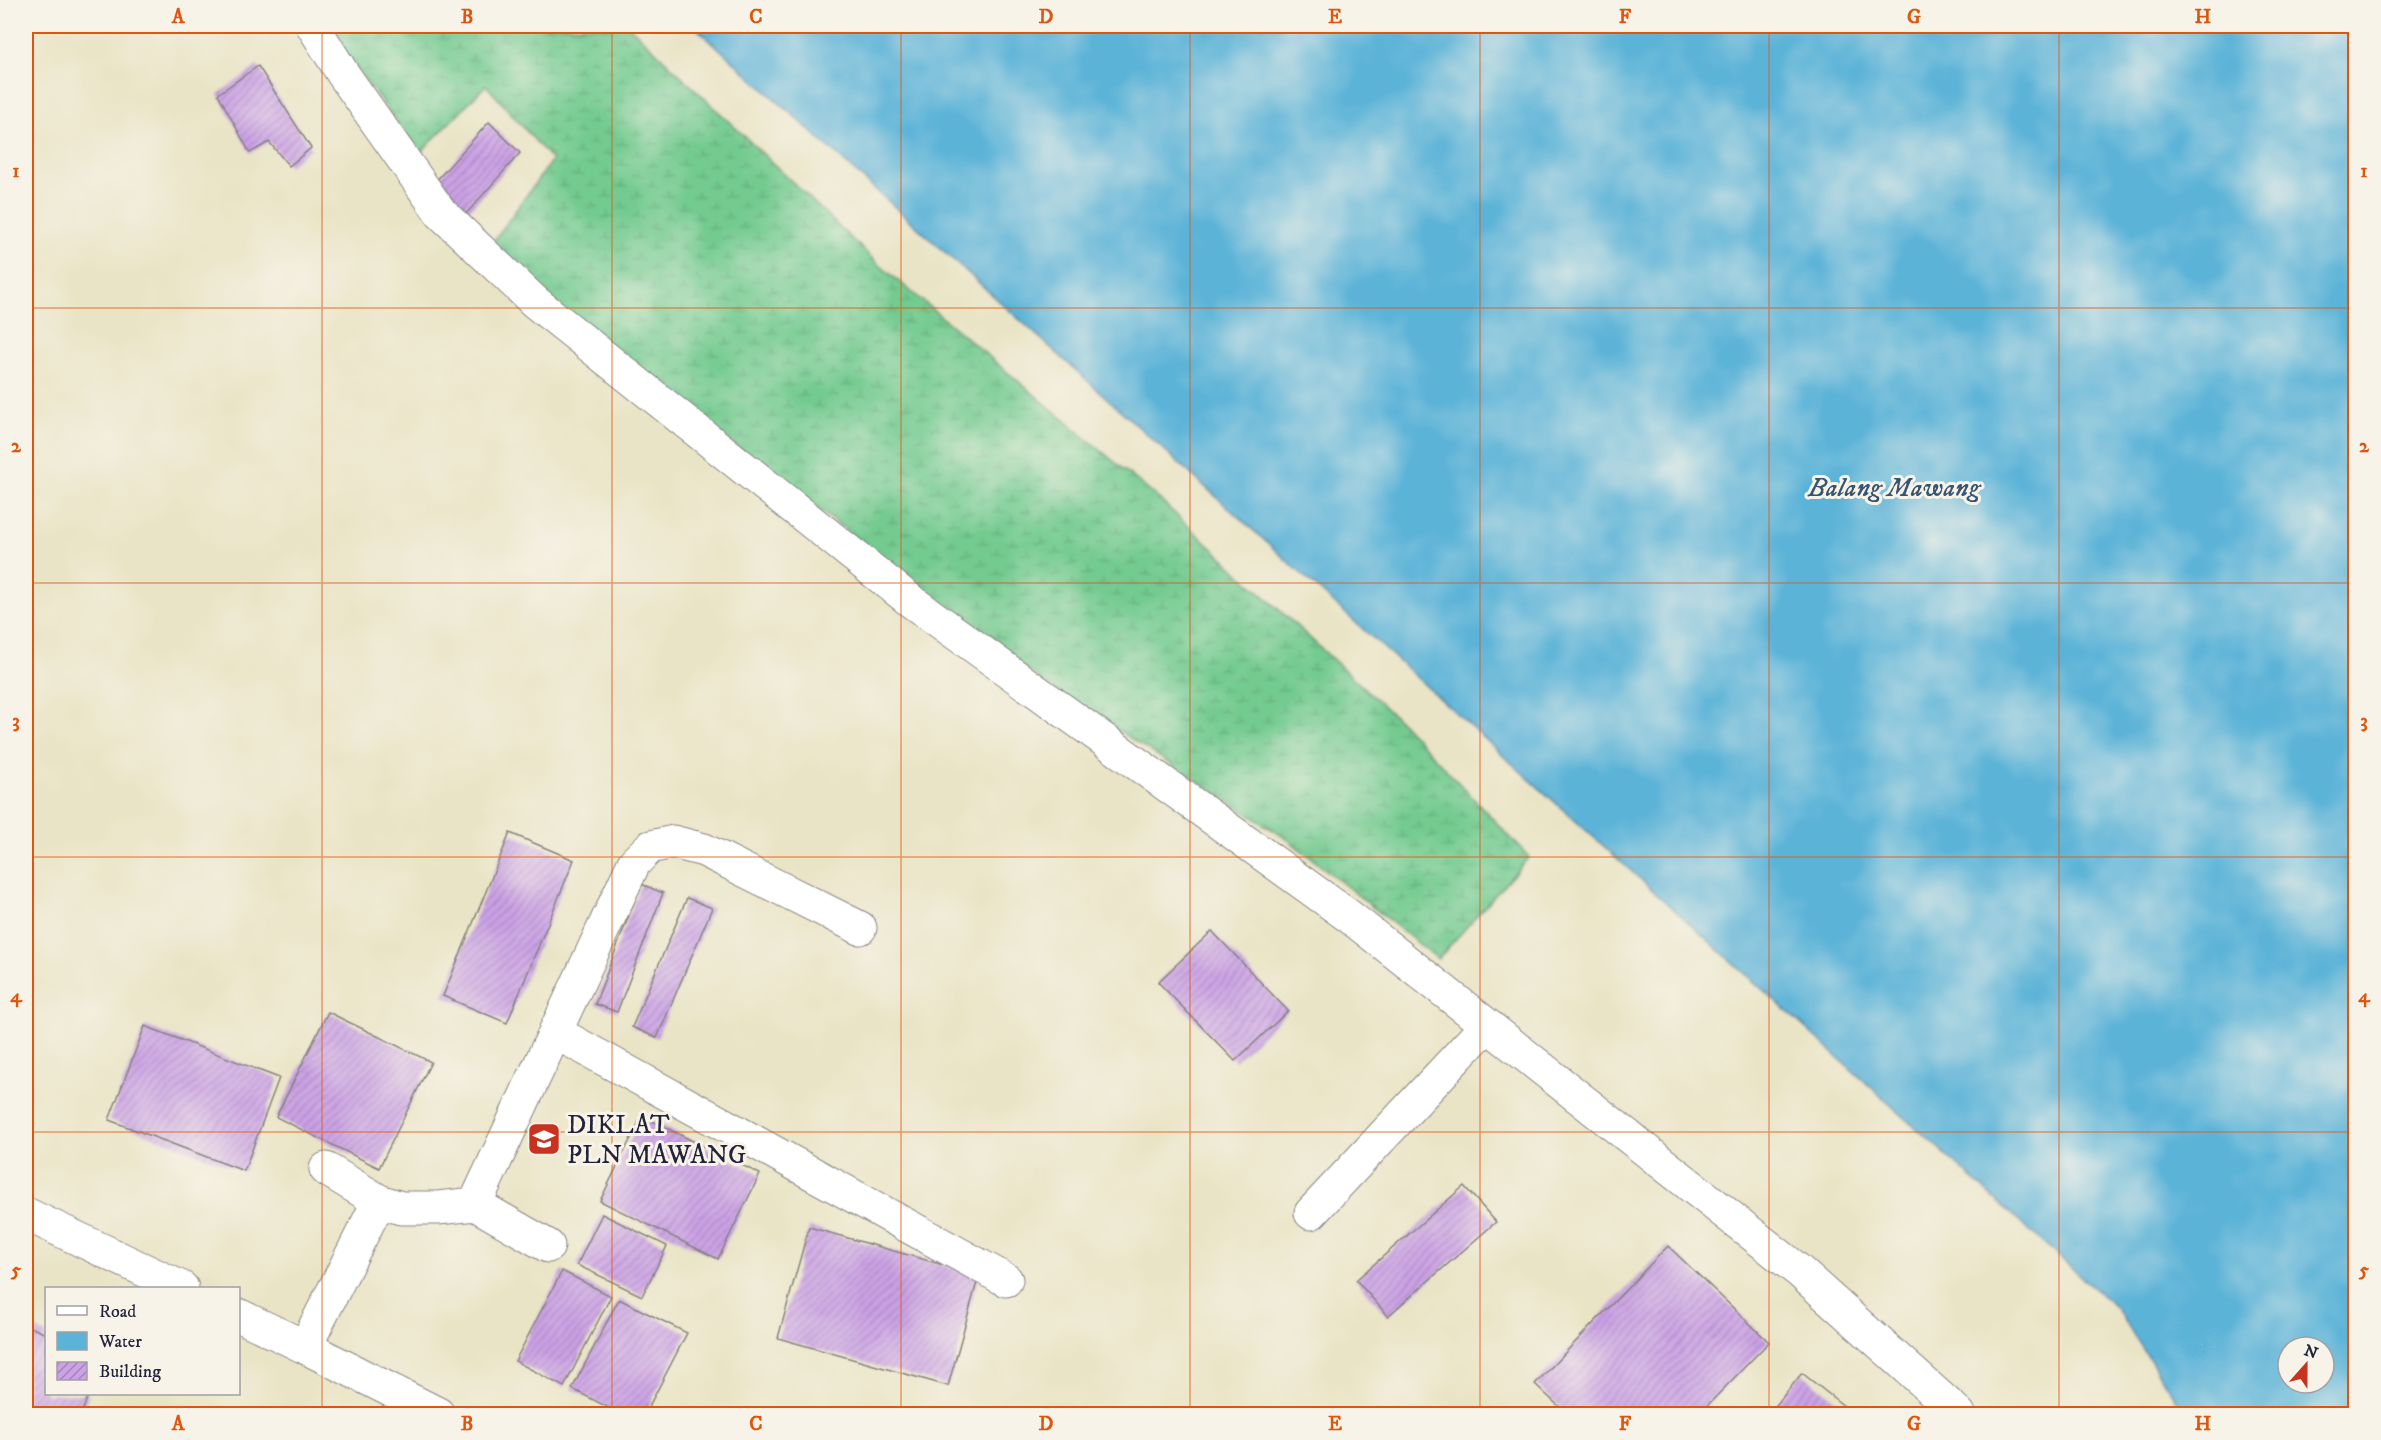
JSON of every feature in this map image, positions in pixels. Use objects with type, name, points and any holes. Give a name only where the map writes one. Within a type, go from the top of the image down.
[{"type":"street","points":[[313,26],[343,74],[441,213],[535,302],[911,601],[1350,917],[1800,1271],[1959,1414]]},
{"type":"street","points":[[475,1204],[634,863],[650,847],[674,842],[704,850],[860,928]]},
{"type":"street","points":[[1311,1213],[1487,1025]]},
{"type":"street","points":[[555,1032],[1006,1280]]},
{"type":"street","points":[[326,1169],[379,1201],[401,1208],[438,1208],[475,1204],[548,1246]]},
{"type":"street","points":[[305,1347],[379,1201]]},
{"type":"street","points":[[26,1214],[180,1287]]},
{"type":"street","points":[[240,1316],[438,1414]]},
{"type":"green space","points":[[325,26],[629,26],[876,262],[1160,500],[1402,723],[1529,857],[1438,959],[1287,839],[1046,684],[485,253],[552,160],[486,85],[420,153]]},
{"type":"water","name":"Balang Mawang","points":[[694,26],[2355,26],[2355,1414],[2185,1414],[2117,1309]]},
{"type":"building","points":[[258,66],[311,148],[289,166],[269,142],[250,153],[218,94]]},
{"type":"building","points":[[489,122],[520,153],[465,215],[434,183]]},
{"type":"building","points":[[510,833],[574,860],[507,1023],[443,996]]},
{"type":"building","points":[[641,884],[663,893],[617,1012],[595,1004]]},
{"type":"building","points":[[687,898],[712,908],[657,1038],[632,1027]]},
{"type":"building","points":[[1212,931],[1288,1011],[1235,1061],[1158,982]]},
{"type":"building","points":[[328,1012],[431,1062],[379,1168],[276,1117]]},
{"type":"building","points":[[145,1026],[279,1078],[244,1171],[109,1120]]},
{"type":"building","points":[[642,1116],[760,1174],[718,1259],[600,1201]]},
{"type":"building","points":[[1464,1186],[1496,1222],[1388,1316],[1356,1280]]},
{"type":"building","points":[[602,1214],[667,1246],[642,1296],[577,1265]]},
{"type":"building","points":[[809,1227],[979,1275],[948,1386],[778,1338]]},
{"type":"building","points":[[1668,1246],[1769,1342],[1699,1414],[1567,1414],[1535,1384]]},
{"type":"building","points":[[562,1271],[611,1296],[564,1387],[515,1361]]},
{"type":"building","points":[[619,1299],[687,1333],[645,1414],[621,1414],[572,1389]]},
{"type":"building","points":[[26,1325],[45,1334],[45,1395],[89,1395],[81,1414],[26,1414]]},
{"type":"building","points":[[1802,1373],[1854,1414],[1769,1414]]},
{"type":"place","name":"DIKLAT PLN MAWANG","points":[[544,1139]]}]
